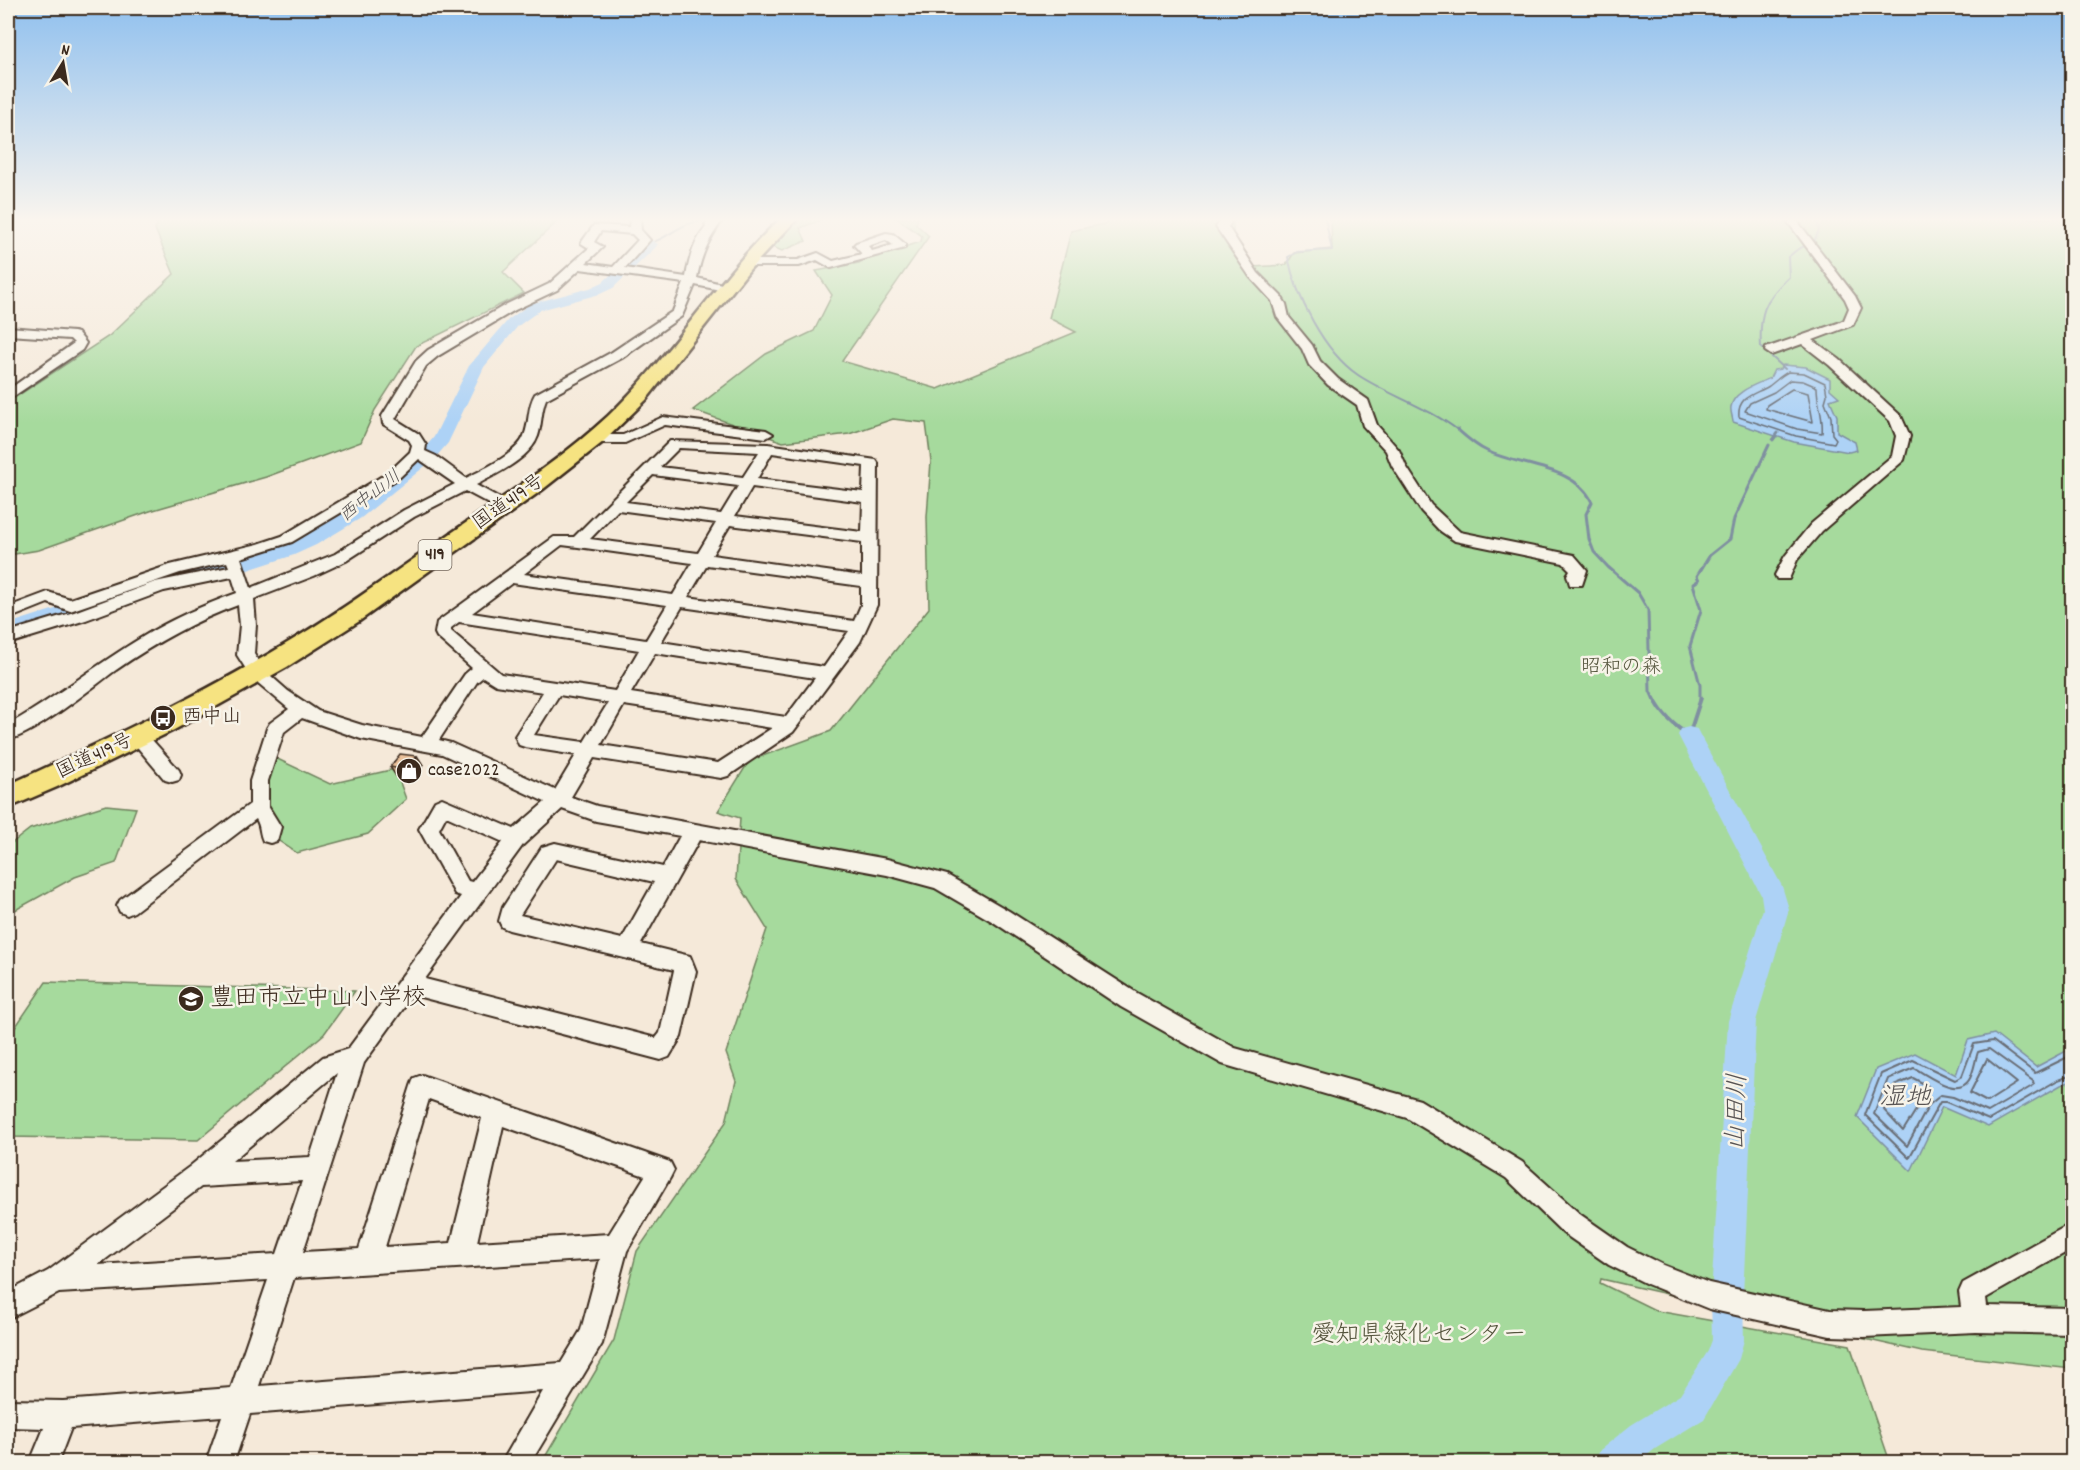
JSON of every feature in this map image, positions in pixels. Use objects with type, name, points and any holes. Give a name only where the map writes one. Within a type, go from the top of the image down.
[{"type":"highway","name":"国道419号","points":[[8,797],[139,737],[257,673],[317,637],[566,463],[615,419],[660,371],[728,287]]},
{"type":"street","points":[[504,506],[466,485],[423,456],[414,438],[387,421],[422,364],[444,345],[494,319],[511,307],[553,287]]},
{"type":"street","points":[[8,733],[30,721],[138,646],[194,616],[245,594],[328,564],[415,510],[466,485],[522,449],[530,440],[540,397],[617,355],[678,313],[689,287]]},
{"type":"street","points":[[716,287],[726,289]]},
{"type":"street","points":[[1266,287],[1275,294],[1284,309],[1283,316],[1308,348],[1314,362],[1333,382],[1363,404],[1370,426],[1384,439],[1426,508],[1438,521],[1455,536],[1568,559],[1579,570],[1575,575],[1576,581]]},
{"type":"street","points":[[1771,351],[1849,322],[1855,308],[1842,287]]},
{"type":"street","points":[[8,331],[74,336],[80,342],[78,347],[8,396]]},
{"type":"street","points":[[1783,575],[1786,563],[1800,543],[1899,457],[1903,436],[1892,413],[1804,340]]},
{"type":"street","points":[[555,688],[524,736],[525,740],[721,771],[790,724],[852,642],[869,605],[871,463],[663,421],[632,437],[591,439]]},
{"type":"street","points":[[578,542],[675,444],[767,441]]},
{"type":"street","points":[[220,1462],[355,1058],[516,839],[559,800],[748,483],[767,441]]},
{"type":"street","points":[[8,638],[80,616],[161,586],[236,565],[317,522],[423,456]]},
{"type":"street","points":[[649,470],[870,498]]},
{"type":"street","points":[[614,505],[870,538]]},
{"type":"street","points":[[790,724],[620,696],[496,679],[443,633],[443,626],[559,540],[869,582]]},
{"type":"street","points":[[236,565],[245,594],[248,625],[245,655],[257,673],[312,716],[361,732],[445,748],[559,800],[596,813],[896,869],[940,881],[1002,917],[1129,1000],[1230,1057],[1412,1108],[1514,1170],[1572,1224],[1618,1256],[1656,1275],[1709,1296],[1830,1323],[1864,1324],[1976,1319],[2073,1321]]},
{"type":"street","points":[[8,613],[48,597],[70,604],[176,569],[236,565]]},
{"type":"street","points":[[509,577],[859,627]]},
{"type":"street","points":[[456,616],[649,648],[828,674]]},
{"type":"street","points":[[426,744],[471,678],[484,667]]},
{"type":"street","points":[[270,835],[271,827],[259,807],[259,781],[276,728],[301,708]]},
{"type":"street","points":[[139,737],[172,775]]},
{"type":"street","points":[[127,906],[259,807]]},
{"type":"street","points":[[476,891],[462,888],[429,829],[442,807],[516,839]]},
{"type":"street","points":[[627,949],[693,832]]},
{"type":"street","points":[[408,984],[661,1050],[670,1036],[685,971],[683,963],[509,921],[510,913],[549,853],[555,850],[668,877]]},
{"type":"street","points":[[8,1306],[57,1280],[197,1175],[331,1064],[355,1058]]},
{"type":"street","points":[[368,1261],[422,1086],[662,1170],[616,1246],[593,1335],[516,1462]]},
{"type":"street","points":[[461,1256],[495,1112]]},
{"type":"street","points":[[197,1175],[319,1168]]},
{"type":"street","points":[[1976,1319],[1972,1292],[2073,1235]]},
{"type":"street","points":[[57,1280],[616,1246]]},
{"type":"street","points":[[8,1414],[63,1414],[240,1402],[568,1376]]},
{"type":"street","points":[[44,1462],[63,1414]]},
{"type":"green space","points":[[161,287],[518,287],[524,293],[416,346],[375,410],[361,442],[266,477],[150,511],[39,550],[8,555],[8,402],[109,336]]},
{"type":"green space","points":[[826,287],[894,287],[842,361],[938,389],[1076,332],[1049,318],[1057,287],[2072,287],[2072,1369],[1922,1352],[1601,1279],[1600,1283],[1657,1311],[1850,1345],[1890,1462],[542,1462],[614,1340],[637,1251],[726,1122],[736,1081],[726,1053],[767,929],[736,879],[740,818],[718,811],[749,761],[831,731],[929,608],[927,517],[931,461],[926,423],[893,419],[849,434],[783,442],[693,410],[766,354],[814,331],[832,295]]},
{"type":"green space","points":[[267,754],[330,784],[395,769],[406,799],[368,834],[297,853],[264,831]]},
{"type":"green space","points":[[106,805],[136,808],[116,863],[75,877],[8,914],[8,846],[30,829]]},
{"type":"green space","points":[[46,982],[355,991],[324,1034],[198,1140],[8,1137],[8,1038]]},
{"type":"water","points":[[1783,365],[1806,367],[1830,379],[1830,389],[1839,397],[1830,400],[1837,416],[1837,432],[1855,442],[1857,450],[1849,452],[1794,442],[1733,422],[1731,407],[1736,397],[1741,392],[1770,378],[1774,370],[1781,369]]},
{"type":"water","name":"湿地","points":[[1994,1034],[2036,1067],[2072,1048],[2072,1081],[1988,1127],[1942,1107],[1911,1171],[1857,1117],[1876,1069],[1915,1053],[1956,1075],[1968,1040]]},
{"type":"building","points":[[400,754],[417,756],[407,770],[390,767]]},
{"type":"waterway","name":"西中山川","points":[[8,631],[198,571],[228,564],[245,565],[309,541],[354,514],[429,454],[442,439],[477,366],[513,323],[535,307],[605,287]]},
{"type":"waterway","points":[[1297,287],[1313,322],[1323,338],[1346,365],[1358,375],[1434,415],[1459,431]]},
{"type":"waterway","points":[[1780,287],[1769,300],[1762,316],[1761,347],[1785,369]]},
{"type":"waterway","points":[[1457,429],[1487,451],[1560,474],[1584,490],[1592,502],[1586,514],[1589,539],[1594,552],[1638,593],[1648,610],[1650,691],[1654,700]]},
{"type":"waterway","points":[[1773,440],[1778,433]]},
{"type":"waterway","points":[[1700,700],[1700,685],[1690,646],[1701,610],[1693,584],[1699,580],[1697,576],[1710,555],[1730,539],[1734,519],[1769,445]]},
{"type":"waterway","points":[[1654,698],[1669,719],[1689,735],[1701,698]]},
{"type":"waterway","name":"山田川","points":[[1612,1462],[1643,1437],[1692,1407],[1722,1359],[1728,1340],[1727,1296],[1742,1021],[1776,909],[1773,894],[1689,735]]},
{"type":"place","name":"西中山","points":[[163,718]]},
{"type":"place","name":"case2022","points":[[409,771]]},
{"type":"place","name":"豊田市立中山小学校","points":[[191,999]]},
{"type":"park label","name":"昭和の森","points":[[1621,668]]},
{"type":"park label","name":"愛知県緑化センター","points":[[1419,1336]]}]
